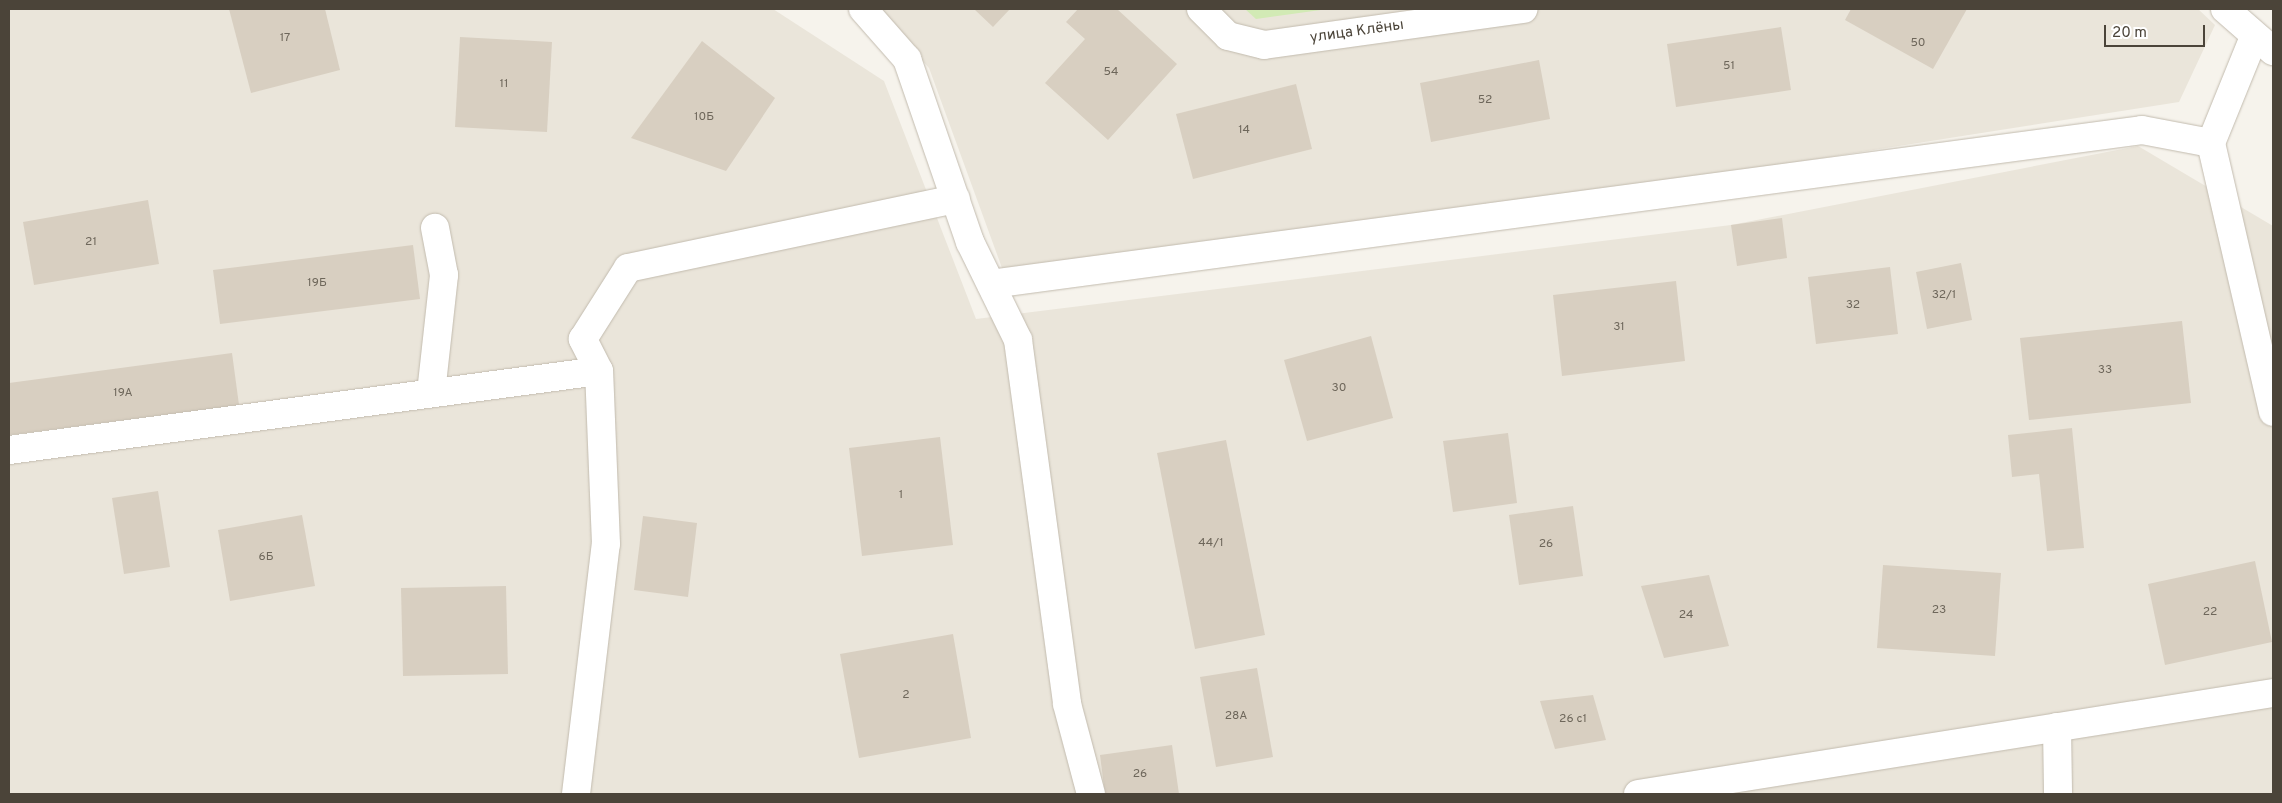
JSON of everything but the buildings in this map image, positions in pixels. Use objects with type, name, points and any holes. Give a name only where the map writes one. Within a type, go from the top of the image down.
[{"type":"street","points":[[863,9],[907,59],[956,199],[991,284],[1018,340],[1067,704],[1091,794]]},
{"type":"street","name":"улица Клёны","points":[[1201,9],[1228,36],[1264,45],[1524,9]]},
{"type":"street","points":[[2225,9],[2264,44],[2211,143],[2273,412]]},
{"type":"street","points":[[991,284],[2142,130],[2211,143]]},
{"type":"street","points":[[576,794],[606,544],[599,371],[582,339],[628,268],[956,199]]},
{"type":"street","points":[[431,393],[444,275],[435,228]]},
{"type":"street","points":[[9,450],[599,371]]},
{"type":"street","points":[[1638,794],[2273,692]]},
{"type":"street","points":[[2057,727],[2058,794]]},
{"type":"shaded area","points":[[9,9],[773,9],[884,81],[976,319],[1731,225],[2138,146],[2273,226],[2273,794],[9,794]]},
{"type":"shaded area","points":[[876,9],[2198,9],[2215,25],[2179,102],[1612,191],[1002,268],[929,68]]},
{"type":"green space","points":[[1245,9],[1328,9],[1256,19]]}]
